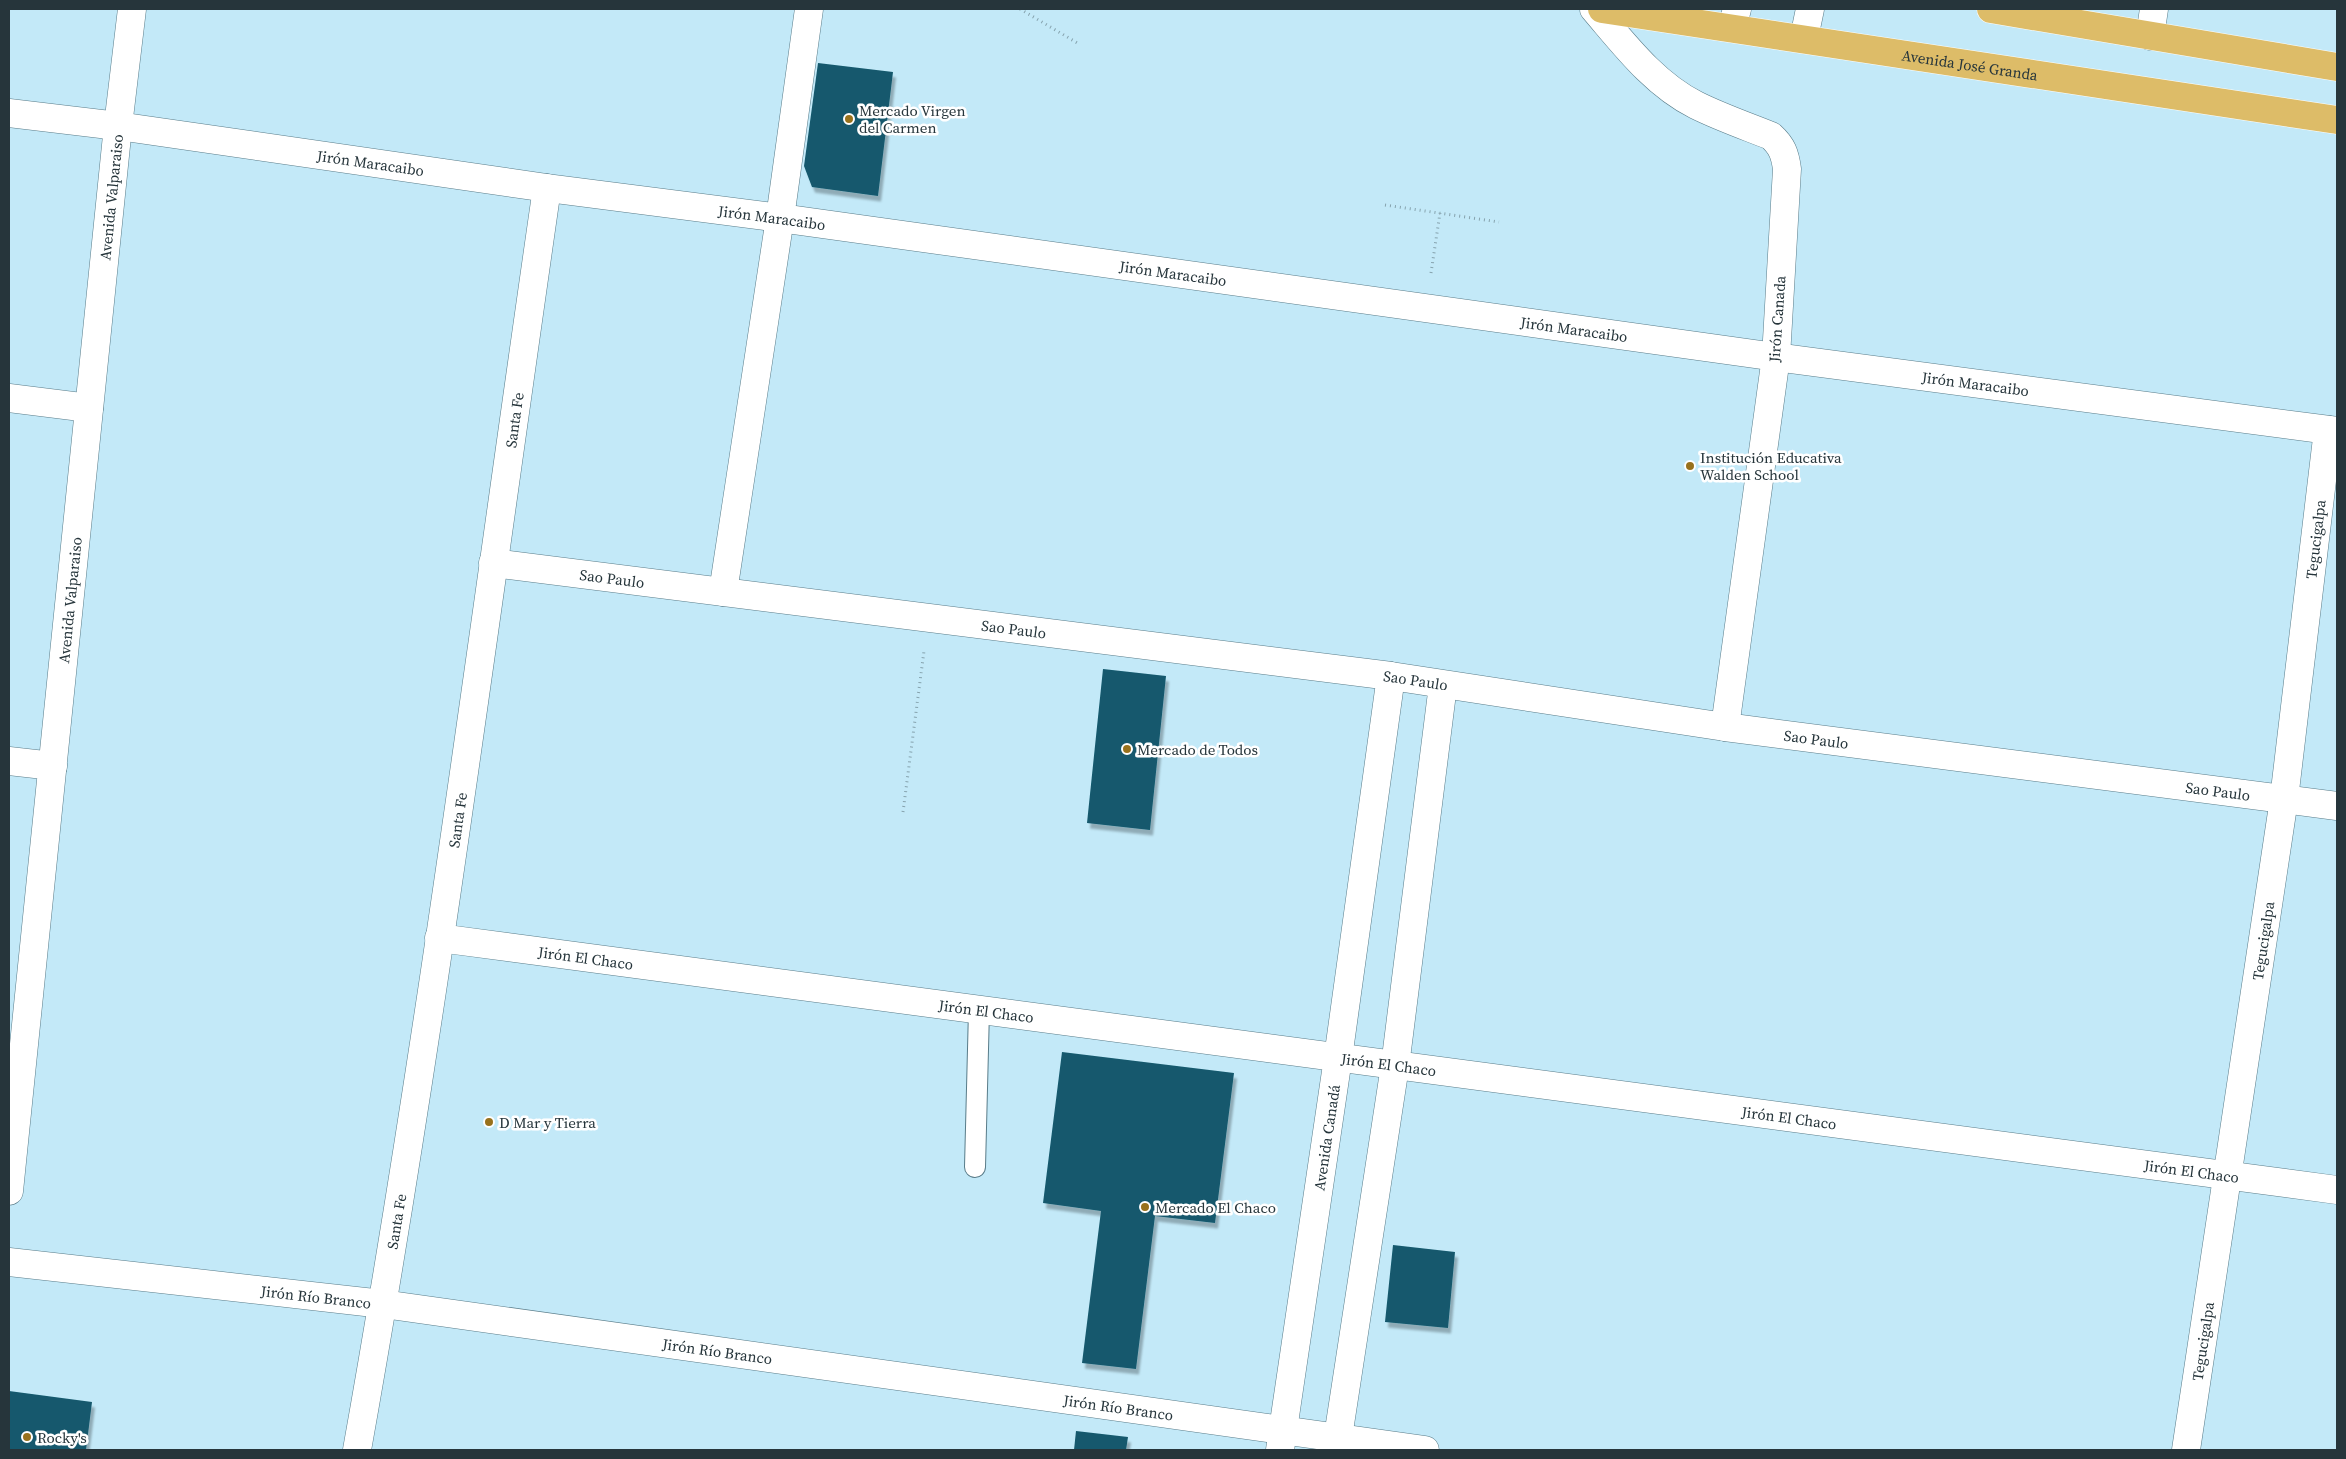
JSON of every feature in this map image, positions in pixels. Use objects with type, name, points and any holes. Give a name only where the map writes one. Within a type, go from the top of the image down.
[{"type":"main road","name":"Avenida José Granda","points":[[1602,9],[1734,18],[1804,38],[2337,120]]},
{"type":"main road","points":[[1991,9],[2337,67]]},
{"type":"street","name":"Avenida Valparaiso","points":[[9,1191],[12,1124],[132,9]]},
{"type":"street","points":[[722,592],[780,218],[808,9]]},
{"type":"street","name":"Jirón Canada","points":[[1594,9],[1625,46],[1672,90],[1696,105],[1771,136],[1780,144],[1786,156],[1787,169],[1776,357],[1725,727]]},
{"type":"street","points":[[1804,38],[1810,9]]},
{"type":"street","points":[[2150,36],[2154,9]]},
{"type":"street","name":"Jirón Maracaibo","points":[[9,113],[118,126],[547,188],[780,218],[1776,357],[2333,431]]},
{"type":"street","name":"Santa Fe","points":[[357,1450],[383,1304],[439,938],[547,188]]},
{"type":"street","points":[[9,398],[89,408]]},
{"type":"street","name":"Tegucigalpa","points":[[2186,1450],[2284,799],[2333,431]]},
{"type":"street","name":"Sao Paulo","points":[[492,563],[1391,676],[1725,727],[2337,806]]},
{"type":"street","name":"Avenida Canadá","points":[[1282,1440],[1391,676]]},
{"type":"street","points":[[1337,1444],[1394,1066],[1443,685]]},
{"type":"street","points":[[9,761],[52,766]]},
{"type":"street","name":"Jirón El Chaco","points":[[439,938],[2337,1190]]},
{"type":"street","name":"Jirón Río Branco","points":[[9,1262],[383,1304],[1282,1440],[1425,1450]]},
{"type":"lane","points":[[974,1167],[979,1010]]},
{"type":"path","points":[[1020,9],[1079,44]]},
{"type":"path","points":[[1386,205],[1499,222]]},
{"type":"path","points":[[1425,308],[1440,213]]},
{"type":"path","points":[[904,812],[928,618]]},
{"type":"building","name":"Mercado Virgen del Carmen","points":[[818,63],[893,72],[878,196],[812,187],[804,166]]},
{"type":"building","name":"Mercado de Todos","points":[[1103,669],[1166,676],[1150,830],[1087,823]]},
{"type":"building","name":"Mercado El Chaco","points":[[1062,1052],[1234,1073],[1215,1223],[1155,1216],[1136,1369],[1082,1363],[1101,1211],[1043,1203]]},
{"type":"building","points":[[1393,1245],[1455,1252],[1448,1328],[1385,1322]]},
{"type":"building","points":[[9,1391],[92,1402],[86,1450],[9,1450]]},
{"type":"building","points":[[1076,1431],[1128,1437],[1126,1450],[1074,1450]]},
{"type":"place","name":"Mercado Virgen del Carmen","points":[[849,119]]},
{"type":"place","name":"Institución Educativa Walden School","points":[[1690,466]]},
{"type":"place","name":"Mercado de Todos","points":[[1127,749]]},
{"type":"place","name":"D Mar y Tierra","points":[[489,1122]]},
{"type":"place","name":"Mercado El Chaco","points":[[1145,1207]]},
{"type":"place","name":"Rocky's","points":[[27,1437]]}]
